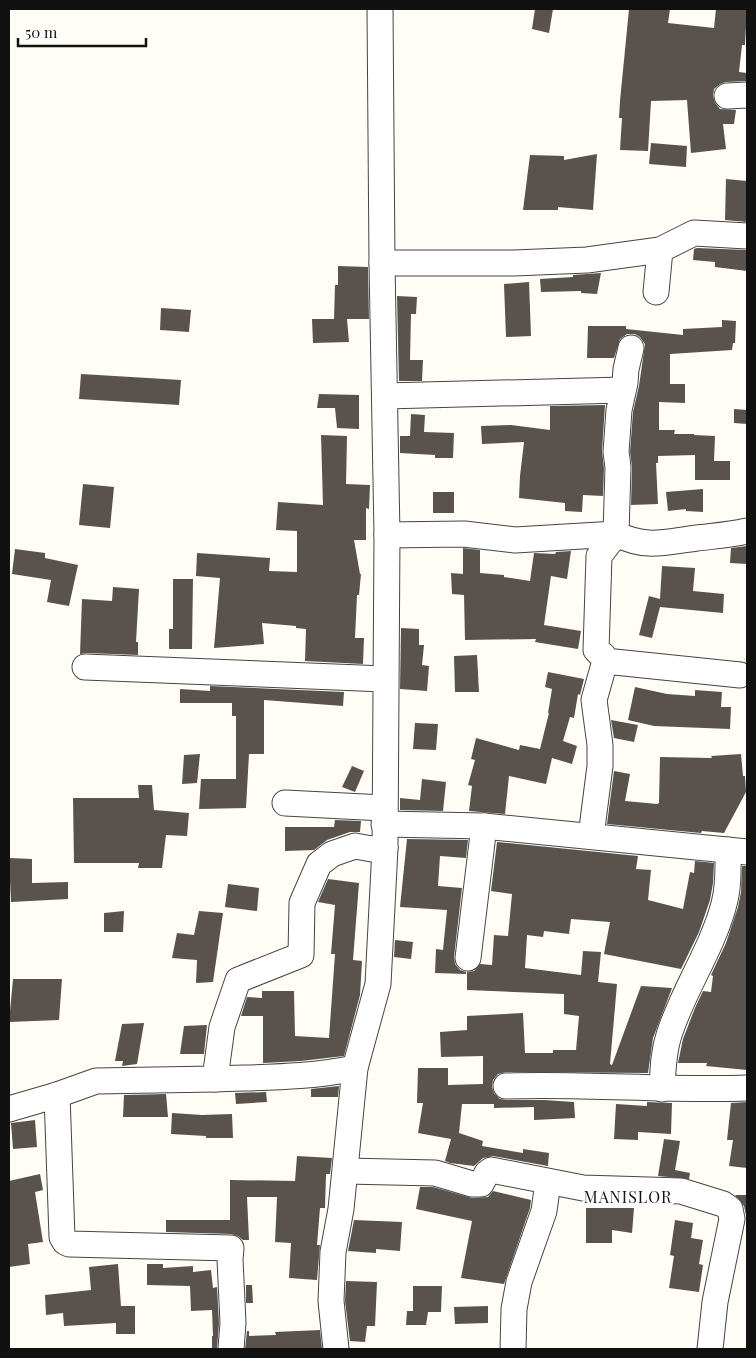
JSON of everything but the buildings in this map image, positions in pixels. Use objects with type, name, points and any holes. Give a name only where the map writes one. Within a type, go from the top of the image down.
[{"type":"street","points":[[336,1349],[331,1301],[333,1252],[346,1171],[355,1068],[378,984],[384,848],[387,535],[380,9]]},
{"type":"street","points":[[382,263],[514,263],[587,260],[660,250],[694,233],[747,236]]},
{"type":"street","points":[[656,292],[660,250]]},
{"type":"street","points":[[591,836],[600,766],[600,745],[594,700],[605,660],[604,655],[596,650],[599,556],[616,534],[617,441],[622,390],[631,348]]},
{"type":"street","points":[[385,396],[622,390]]},
{"type":"street","points":[[387,535],[464,534],[515,540],[616,534],[632,542],[659,544],[724,536],[747,531]]},
{"type":"street","points":[[605,660],[740,675]]},
{"type":"street","points":[[85,667],[386,679]]},
{"type":"street","points":[[284,803],[384,816],[738,851],[728,877],[724,903],[669,1035],[665,1050],[662,1089]]},
{"type":"street","points":[[468,958],[484,826]]},
{"type":"street","points":[[214,1079],[222,1027],[238,980],[301,955],[302,903],[319,864],[332,854],[355,846],[372,849],[384,848]]},
{"type":"street","points":[[9,1109],[58,1095],[96,1081],[302,1076],[336,1073],[355,1068]]},
{"type":"street","points":[[506,1086],[697,1090],[747,1088]]},
{"type":"street","points":[[58,1095],[62,1237],[64,1242],[69,1244],[231,1248],[233,1323],[231,1349]]},
{"type":"street","points":[[346,1171],[435,1173],[472,1184],[481,1184],[487,1173],[491,1170],[583,1188],[681,1191],[723,1204],[730,1209],[732,1219],[715,1302],[710,1349]]},
{"type":"street","points":[[514,1349],[514,1309],[519,1282],[544,1211],[548,1182]]},
{"type":"district","name":"MANISLOR","points":[[628,1197]]}]
